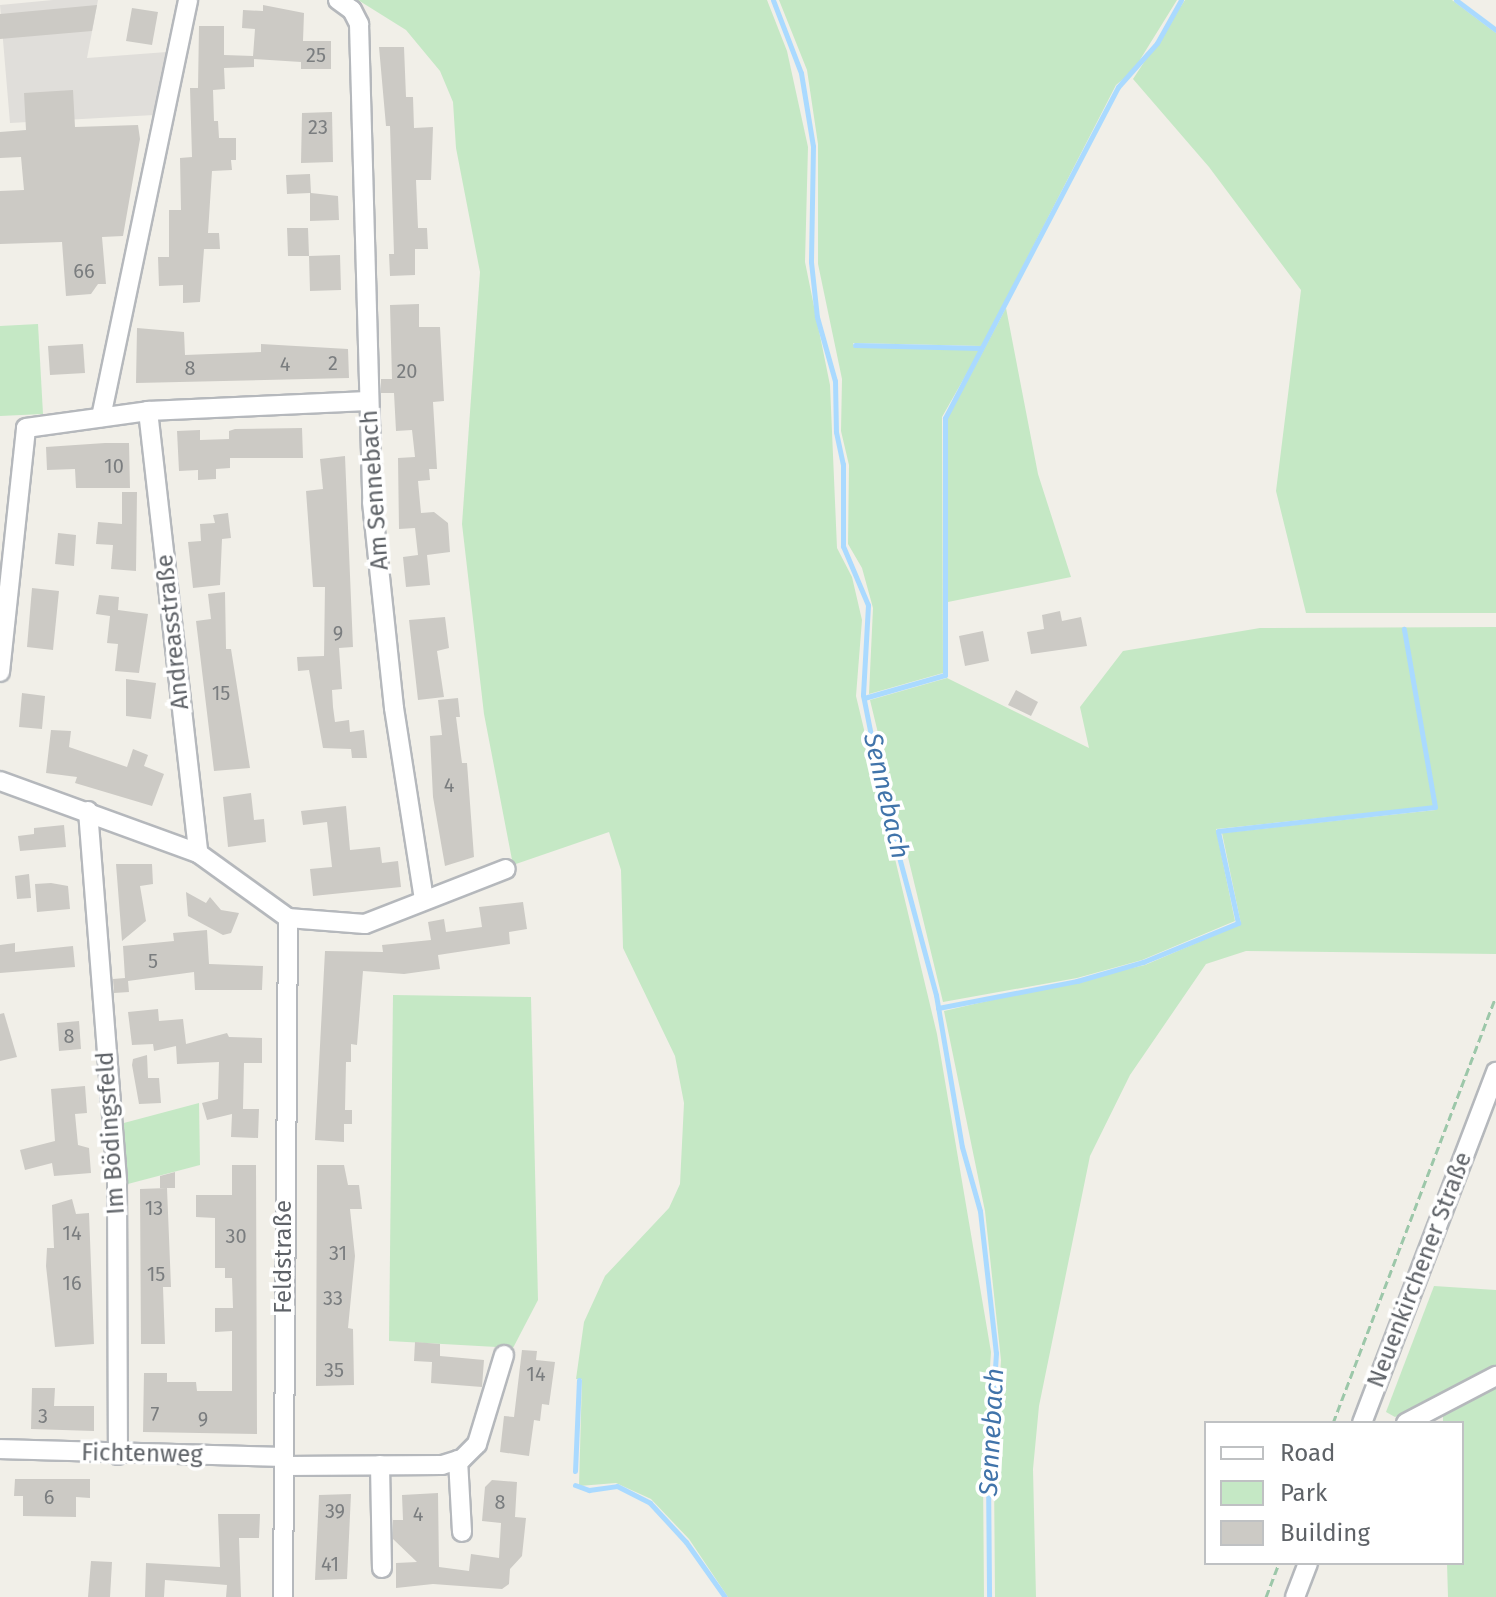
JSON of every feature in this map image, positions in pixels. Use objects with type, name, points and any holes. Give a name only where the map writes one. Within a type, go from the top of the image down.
[{"type":"street","points":[[101,417],[188,0]]},
{"type":"street","name":"Am Sennebach","points":[[338,0],[352,10],[359,24],[372,502],[394,708],[424,899]]},
{"type":"street","points":[[0,672],[26,428],[148,411],[368,401]]},
{"type":"street","name":"Andreasstraße","points":[[148,411],[198,853]]},
{"type":"street","points":[[0,781],[198,853],[288,918],[365,924],[506,869]]},
{"type":"street","name":"Im Bödingsfeld","points":[[88,811],[117,1183],[118,1455]]},
{"type":"street","name":"Feldstraße","points":[[283,1597],[288,918]]},
{"type":"street","name":"Neuenkirchener Straße","points":[[1363,1421],[1496,1072]]},
{"type":"street","points":[[462,1532],[458,1460],[477,1444],[504,1355]]},
{"type":"street","points":[[1410,1421],[1496,1376]]},
{"type":"street","name":"Fichtenweg","points":[[0,1449],[380,1465],[458,1460]]},
{"type":"street","points":[[380,1465],[382,1568]]},
{"type":"street","points":[[1295,1597],[1307,1565]]},
{"type":"path","points":[[1335,1421],[1496,997]]},
{"type":"path","points":[[1266,1597],[1278,1565]]},
{"type":"shaded area","points":[[98,0],[87,58],[167,52],[154,115],[10,123],[0,5]]},
{"type":"green space","points":[[358,0],[767,0],[787,51],[808,147],[805,262],[830,385],[837,548],[852,577],[862,620],[856,696],[937,1034],[991,1352],[983,1473],[984,1597],[728,1597],[689,1539],[651,1499],[616,1483],[579,1486],[582,1379],[576,1379],[584,1322],[605,1276],[669,1208],[680,1184],[684,1103],[675,1056],[623,948],[621,870],[609,832],[513,865],[484,714],[462,524],[480,272],[456,148],[453,102],[440,71],[406,30]]},
{"type":"green space","points":[[779,0],[1177,0],[1133,71],[1116,85],[982,346],[853,343],[854,347],[980,350],[942,417],[943,673],[869,694],[873,608],[862,568],[848,544],[849,465],[841,431],[842,379],[818,264],[818,144],[807,70]]},
{"type":"green space","points":[[1185,0],[1452,0],[1496,33],[1496,613],[1306,613],[1276,491],[1301,290],[1209,167],[1133,79]]},
{"type":"green space","points":[[1006,308],[1038,474],[1071,577],[948,602],[947,419]]},
{"type":"green space","points":[[38,324],[43,414],[0,416],[0,326]]},
{"type":"green space","points":[[1496,627],[1496,954],[1246,951],[1206,964],[1130,1075],[1090,1156],[1039,1406],[1033,1469],[1036,1597],[995,1597],[994,1473],[1001,1360],[985,1211],[944,1011],[1145,965],[1241,924],[1222,833],[1436,810],[1436,806],[1216,829],[1235,921],[1142,960],[1077,978],[943,1002],[870,700],[947,678],[1089,748],[1080,707],[1123,651],[1260,628]]},
{"type":"green space","points":[[393,995],[531,997],[538,1300],[513,1348],[389,1341]]},
{"type":"green space","points":[[199,1103],[200,1165],[124,1185],[120,1124]]},
{"type":"green space","points":[[1434,1286],[1496,1290],[1496,1366],[1435,1402],[1395,1417],[1386,1412]]},
{"type":"green space","points":[[1496,1388],[1496,1597],[1448,1597],[1447,1565],[1464,1565],[1464,1421],[1443,1421],[1443,1416]]},
{"type":"building","points":[[97,5],[92,31],[0,39],[0,14]]},
{"type":"building","points":[[263,5],[304,13],[303,41],[331,41],[331,69],[301,69],[301,62],[254,59],[254,67],[224,68],[225,89],[213,90],[214,121],[218,121],[219,138],[236,138],[236,160],[231,160],[232,170],[212,171],[208,233],[219,233],[220,249],[204,249],[200,302],[183,303],[183,285],[159,286],[158,257],[169,257],[169,210],[181,210],[180,158],[192,157],[190,88],[198,88],[199,26],[224,26],[224,55],[253,56],[255,29],[242,28],[243,10],[263,11]]},
{"type":"building","points":[[132,8],[158,12],[152,45],[126,41]]},
{"type":"building","points":[[379,47],[404,47],[406,97],[413,97],[414,128],[433,127],[431,180],[416,180],[418,228],[427,228],[428,249],[415,249],[415,275],[390,276],[389,254],[394,254],[390,126],[386,126]]},
{"type":"building","points":[[73,90],[75,127],[138,125],[140,139],[123,236],[102,237],[106,284],[98,284],[91,294],[66,296],[62,242],[0,244],[0,191],[24,190],[21,157],[0,158],[0,132],[26,130],[24,93]]},
{"type":"building","points":[[332,112],[333,162],[301,163],[302,113]]},
{"type":"building","points":[[310,174],[311,193],[338,196],[339,220],[310,221],[310,193],[287,194],[286,175]]},
{"type":"building","points":[[287,228],[308,228],[309,256],[288,256]]},
{"type":"building","points":[[340,255],[341,290],[310,291],[309,256]]},
{"type":"building","points":[[419,304],[419,327],[440,327],[444,401],[433,402],[437,469],[429,469],[430,480],[418,481],[421,513],[434,512],[448,523],[450,552],[427,555],[430,585],[406,587],[403,557],[418,555],[415,528],[399,529],[398,458],[415,457],[412,430],[396,431],[394,393],[381,393],[381,379],[392,379],[390,305]]},
{"type":"building","points":[[137,328],[184,332],[185,355],[261,352],[261,344],[348,349],[349,378],[136,383]]},
{"type":"building","points":[[83,344],[85,373],[50,375],[48,346]]},
{"type":"building","points":[[302,428],[303,458],[230,458],[230,468],[216,469],[216,479],[198,480],[198,470],[179,471],[177,431],[200,430],[200,440],[229,439],[229,431],[235,429]]},
{"type":"building","points":[[129,443],[130,488],[76,488],[75,469],[47,470],[46,447]]},
{"type":"building","points":[[345,456],[353,647],[339,648],[342,689],[332,690],[333,707],[335,722],[349,720],[350,732],[364,730],[367,758],[352,758],[351,749],[323,748],[309,670],[298,671],[297,657],[324,656],[325,587],[313,587],[306,491],[323,489],[320,459]]},
{"type":"building","points":[[122,492],[137,492],[136,571],[111,569],[113,545],[96,544],[98,522],[122,524]]},
{"type":"building","points":[[228,513],[231,538],[222,539],[220,585],[193,588],[188,542],[201,541],[200,524],[215,523],[213,515]]},
{"type":"building","points":[[58,533],[76,535],[74,566],[55,564]]},
{"type":"building","points":[[32,588],[59,591],[53,650],[27,647]]},
{"type":"building","points":[[225,592],[226,649],[231,649],[250,768],[214,771],[196,621],[211,619],[208,594]]},
{"type":"building","points":[[99,595],[119,597],[118,610],[148,614],[139,673],[115,671],[118,644],[107,643],[110,616],[96,614]]},
{"type":"building","points":[[1060,611],[1062,621],[1081,617],[1087,646],[1031,654],[1027,632],[1044,629],[1042,615]]},
{"type":"building","points":[[445,617],[449,648],[437,651],[444,697],[418,700],[409,620]]},
{"type":"building","points":[[983,631],[989,661],[965,666],[959,636]]},
{"type":"building","points":[[126,679],[156,683],[151,719],[126,716]]},
{"type":"building","points":[[1016,690],[1038,702],[1031,716],[1008,705]]},
{"type":"building","points":[[22,693],[45,696],[42,729],[19,727]]},
{"type":"building","points":[[458,698],[460,717],[456,717],[462,763],[467,763],[474,857],[445,866],[433,797],[430,736],[442,735],[438,700]]},
{"type":"building","points":[[51,730],[71,731],[69,747],[127,767],[133,749],[148,755],[144,766],[164,774],[152,806],[75,783],[77,777],[46,773]]},
{"type":"building","points":[[251,793],[254,820],[264,819],[266,842],[228,847],[223,797]]},
{"type":"building","points":[[346,806],[350,850],[380,847],[382,863],[398,861],[401,887],[313,896],[310,869],[332,867],[327,822],[303,825],[301,811]]},
{"type":"building","points":[[64,825],[66,847],[20,851],[18,836],[34,834],[34,828]]},
{"type":"building","points":[[116,864],[152,864],[153,884],[140,886],[146,921],[122,941]]},
{"type":"building","points":[[29,874],[31,898],[17,899],[15,876]]},
{"type":"building","points":[[35,884],[68,886],[70,909],[37,912]]},
{"type":"building","points":[[186,892],[206,903],[210,897],[221,910],[239,913],[231,933],[223,935],[188,916]]},
{"type":"building","points":[[523,902],[527,929],[509,932],[510,944],[438,955],[440,969],[404,974],[363,971],[357,1045],[351,1044],[351,1062],[346,1062],[345,1110],[352,1110],[352,1124],[344,1124],[344,1142],[315,1140],[325,951],[383,952],[382,945],[431,940],[428,922],[444,919],[446,932],[482,927],[479,907]]},
{"type":"building","points":[[207,930],[209,964],[263,966],[262,990],[195,990],[194,972],[128,981],[129,992],[114,993],[113,979],[125,978],[123,946],[174,941],[173,933]]},
{"type":"building","points":[[15,943],[15,952],[73,946],[75,967],[0,973],[0,945]]},
{"type":"building","points":[[158,1009],[159,1021],[183,1019],[186,1044],[227,1033],[229,1037],[262,1038],[262,1063],[244,1063],[243,1109],[259,1109],[258,1138],[231,1137],[232,1114],[207,1120],[202,1103],[218,1099],[219,1062],[177,1064],[176,1046],[154,1051],[153,1044],[132,1045],[128,1012]]},
{"type":"building","points":[[4,1013],[17,1057],[0,1061],[0,1014]]},
{"type":"building","points":[[79,1021],[81,1049],[59,1051],[57,1023]]},
{"type":"building","points":[[147,1055],[148,1078],[159,1078],[161,1103],[139,1104],[132,1065],[133,1059]]},
{"type":"building","points":[[85,1086],[87,1113],[75,1114],[78,1145],[89,1148],[91,1173],[54,1176],[52,1163],[25,1170],[20,1150],[55,1141],[51,1089]]},
{"type":"building","points":[[232,1165],[256,1165],[257,1434],[143,1432],[144,1373],[167,1373],[167,1382],[196,1382],[197,1391],[232,1391],[232,1331],[215,1332],[215,1308],[233,1308],[232,1278],[225,1278],[225,1268],[215,1268],[215,1218],[196,1217],[196,1195],[232,1195]]},
{"type":"building","points":[[317,1165],[344,1165],[348,1185],[359,1185],[362,1209],[350,1209],[355,1256],[348,1328],[353,1329],[354,1385],[316,1386]]},
{"type":"building","points":[[175,1172],[175,1188],[160,1188],[160,1176]]},
{"type":"building","points":[[167,1188],[171,1287],[163,1287],[165,1344],[141,1344],[140,1189]]},
{"type":"building","points":[[72,1199],[76,1214],[89,1213],[94,1344],[55,1347],[46,1266],[47,1248],[54,1248],[52,1205]]},
{"type":"building","points":[[415,1342],[440,1344],[440,1356],[484,1360],[482,1387],[431,1383],[432,1362],[414,1361]]},
{"type":"building","points":[[522,1350],[537,1351],[536,1360],[555,1362],[549,1405],[542,1404],[540,1421],[534,1420],[529,1456],[500,1452],[504,1416],[514,1417]]},
{"type":"building","points":[[32,1388],[55,1388],[54,1406],[94,1406],[94,1431],[31,1429]]},
{"type":"building","points":[[15,1479],[90,1479],[90,1498],[76,1497],[76,1517],[23,1516],[23,1496],[14,1496]]},
{"type":"building","points":[[492,1480],[517,1482],[515,1517],[526,1518],[522,1556],[510,1569],[509,1584],[502,1589],[433,1584],[396,1588],[396,1563],[417,1562],[393,1539],[393,1520],[403,1520],[402,1495],[438,1493],[439,1567],[469,1571],[471,1554],[499,1558],[501,1523],[482,1521],[485,1487]]},
{"type":"building","points":[[351,1494],[347,1579],[315,1580],[319,1495]]},
{"type":"building","points":[[218,1514],[260,1514],[259,1538],[239,1538],[241,1597],[226,1597],[227,1585],[165,1580],[164,1597],[145,1597],[146,1563],[220,1567]]},
{"type":"building","points":[[91,1561],[112,1562],[110,1597],[88,1597]]},
{"type":"waterway","name":"Sennebach","points":[[773,0],[801,73],[813,146],[811,262],[817,317],[835,381],[836,432],[843,464],[843,546],[868,605],[863,695],[884,801],[936,995],[962,1147],[980,1211],[996,1353],[988,1473],[989,1597]]},
{"type":"waterway","points":[[864,698],[945,675],[945,418],[1118,87],[1157,43],[1181,0]]},
{"type":"waterway","points":[[1456,0],[1496,30]]},
{"type":"waterway","points":[[855,345],[981,348]]},
{"type":"waterway","points":[[938,1008],[1077,981],[1143,962],[1238,923],[1218,831],[1435,807],[1404,629]]},
{"type":"waterway","points":[[575,1471],[579,1380]]},
{"type":"waterway","points":[[575,1485],[589,1490],[617,1486],[650,1503],[686,1542],[725,1597]]}]
